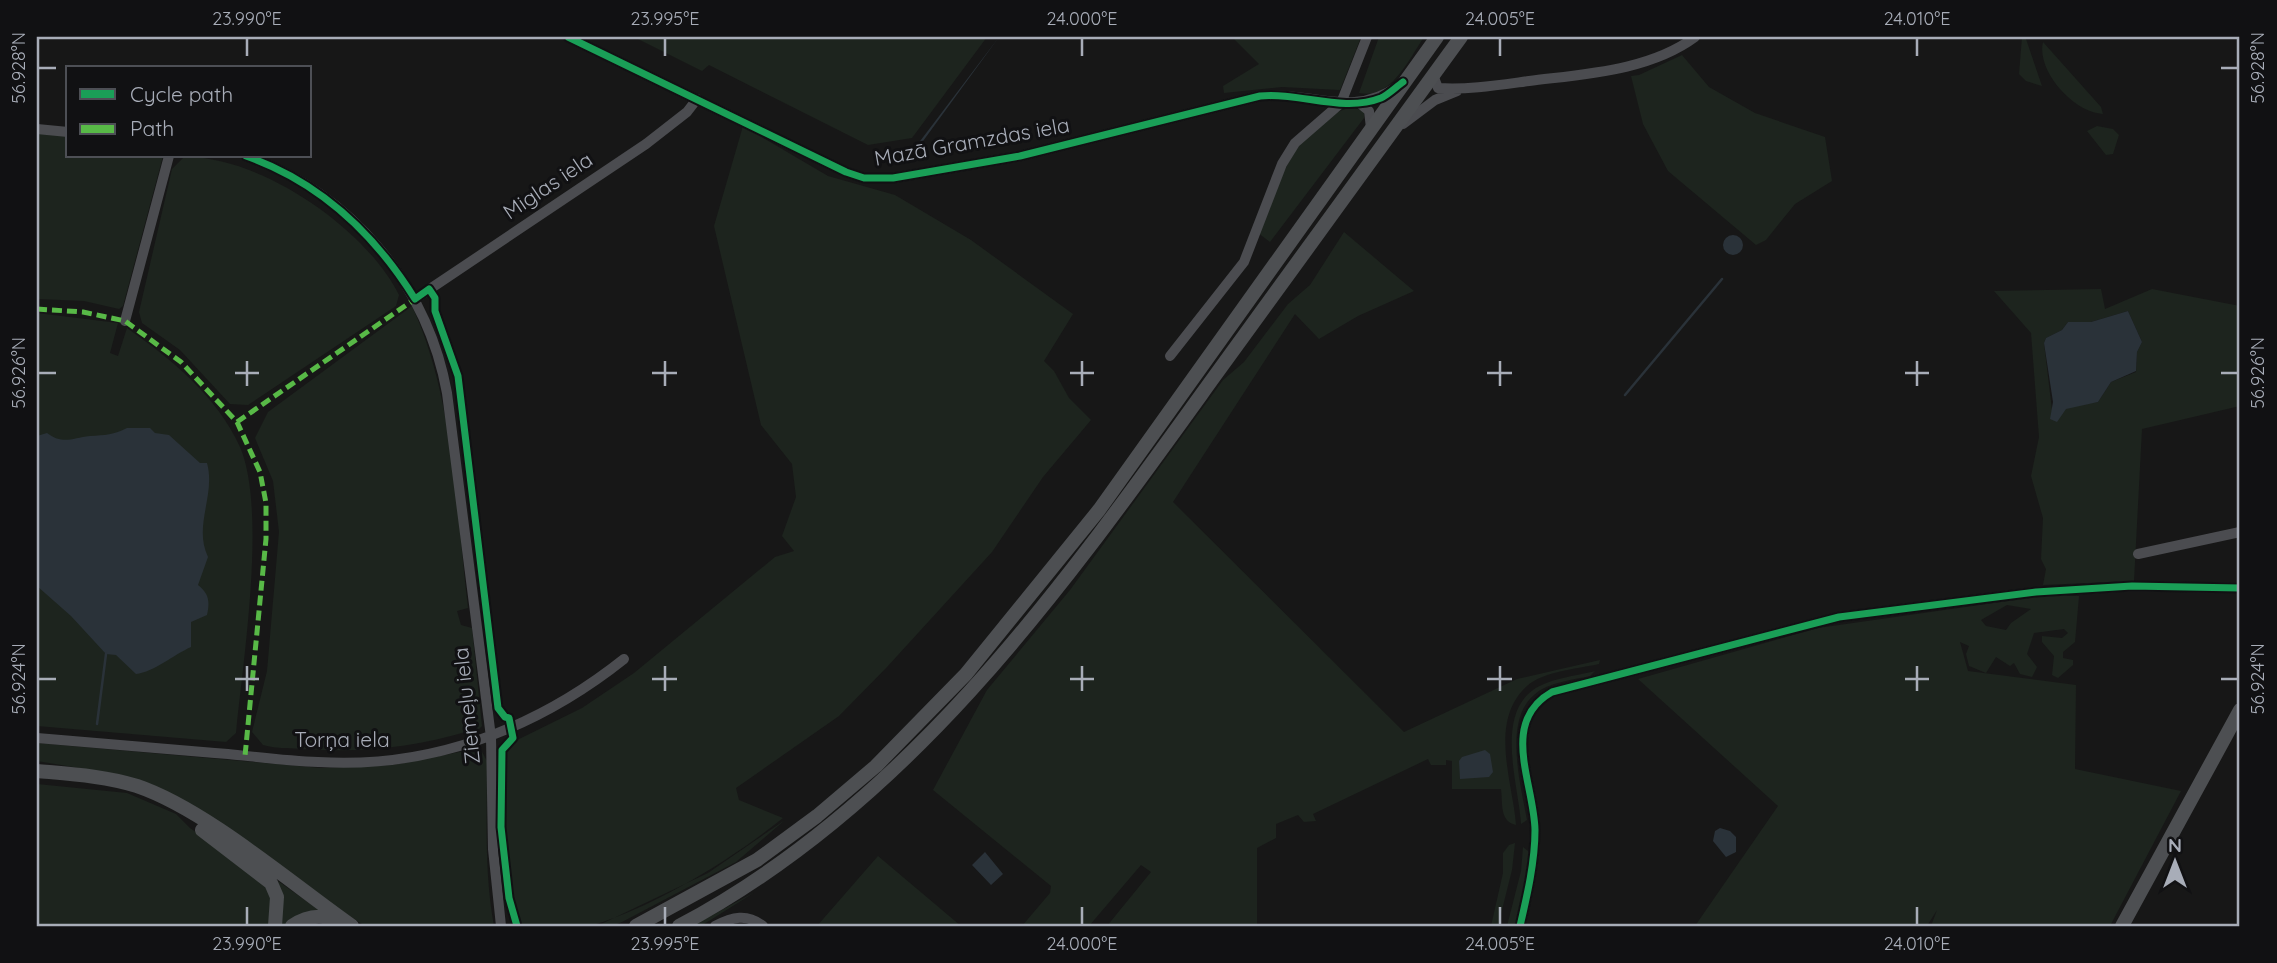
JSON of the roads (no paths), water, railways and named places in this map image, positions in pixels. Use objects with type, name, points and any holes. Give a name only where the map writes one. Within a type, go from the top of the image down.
[{"type":"main road","points":[[636,926],[717,884],[777,846],[838,799],[925,719],[1004,630],[1099,510],[1437,37]]},
{"type":"main road","points":[[679,926],[724,901],[827,828],[912,754],[972,692],[1053,596],[1118,510],[1461,37]]},
{"type":"main road","points":[[2122,926],[2240,709]]},
{"type":"main road","points":[[37,771],[114,780],[150,791],[205,821],[351,926]]},
{"type":"main road","points":[[183,809],[199,827],[271,883],[276,897],[275,926]]},
{"type":"main road","points":[[292,926],[308,917],[329,917],[351,926]]},
{"type":"street","name":"Mazā Gramzdas iela","points":[[568,37],[846,172],[878,180],[1020,156],[1261,96],[1297,95],[1341,103],[1358,102],[1381,98],[1403,82]]},
{"type":"street","points":[[1170,356],[1244,262],[1269,192],[1295,143],[1341,103],[1367,37]]},
{"type":"street","points":[[1433,75],[1438,88],[1460,89],[1588,74],[1662,55],[1695,37]]},
{"type":"street","points":[[1392,132],[1435,100],[1460,89]]},
{"type":"street","name":"Miglas iela","points":[[415,299],[646,144],[687,112],[697,99]]},
{"type":"street","points":[[1358,102],[1369,111],[1371,132]]},
{"type":"street","points":[[37,129],[66,132]]},
{"type":"street","points":[[125,321],[168,158]]},
{"type":"street","name":"Ziemeļu iela","points":[[250,158],[306,183],[342,209],[395,267],[415,299],[439,358],[447,393],[491,737],[493,849],[504,925]]},
{"type":"street","points":[[2138,554],[2240,532]]},
{"type":"street","points":[[1521,926],[1535,834],[1521,736],[1530,711],[1539,700],[1552,692],[1839,617],[2036,592],[2132,586],[2240,588]]},
{"type":"street","name":"Torņa iela","points":[[37,738],[345,762],[422,755],[491,737],[570,698],[624,660]]},
{"type":"street","points":[[715,926],[735,917],[755,920],[763,926]]},
{"type":"waterway","points":[[1625,395],[1722,279]]},
{"type":"waterway","points":[[97,724],[106,654]]}]
